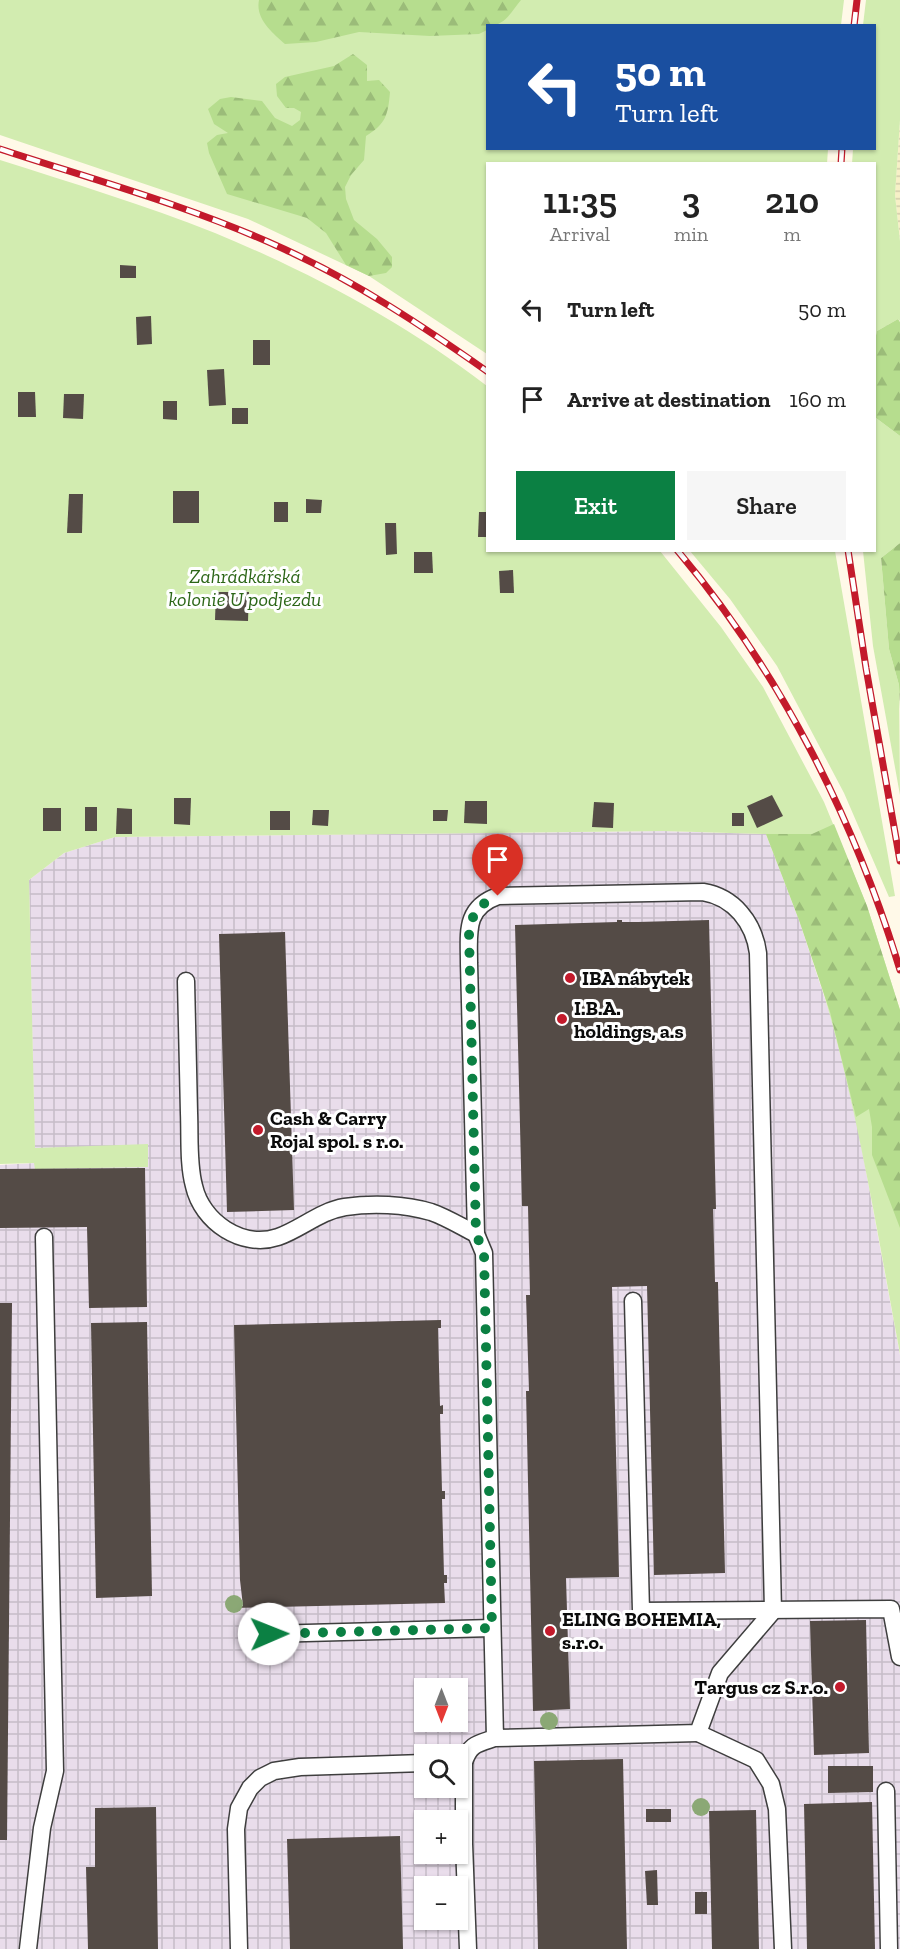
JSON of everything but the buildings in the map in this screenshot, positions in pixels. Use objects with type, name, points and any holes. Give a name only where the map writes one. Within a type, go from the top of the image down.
[{"type":"lane","points":[[495,1738],[484,1253],[476,1234],[469,963],[470,921],[482,904],[489,899],[505,896],[712,893],[738,910],[753,932],[758,953],[774,1611],[720,1673],[698,1733]]},
{"type":"lane","points":[[186,981],[193,1185],[205,1211],[216,1224],[229,1233],[260,1240],[278,1237],[305,1222],[343,1207],[386,1205],[431,1212],[476,1234]]},
{"type":"lane","points":[[28,1949],[42,1828],[55,1771],[44,1237]]},
{"type":"lane","points":[[633,1301],[641,1611],[891,1609],[900,1657]]},
{"type":"lane","points":[[269,1634],[492,1628]]},
{"type":"lane","points":[[468,1750],[472,1746],[495,1738],[698,1733],[756,1760],[771,1784],[777,1809],[783,1949]]},
{"type":"lane","points":[[239,1949],[236,1829],[239,1808],[250,1788],[260,1778],[274,1772],[300,1767],[414,1764]]},
{"type":"lane","points":[[886,1791],[889,1949]]},
{"type":"lane","points":[[462,1798],[468,1949]]},
{"type":"shaded area","points":[[900,120],[900,240],[895,195]]},
{"type":"shaded area","points":[[663,831],[766,834],[799,920],[831,1017],[856,1117],[900,1355],[900,1949],[0,1949],[0,1165],[35,1163],[29,880],[64,853],[115,837]]},
{"type":"green space","points":[[0,0],[844,0],[841,24],[486,24],[486,150],[828,150],[827,162],[486,162],[486,353],[369,276],[248,219],[0,135]]},
{"type":"green space","points":[[259,0],[521,0],[503,21],[499,24],[486,24],[486,30],[479,34],[430,36],[359,32],[316,42],[285,44],[270,30],[262,19],[258,7]]},
{"type":"green space","points":[[866,0],[900,0],[900,120],[895,195],[900,241],[900,321],[898,319],[877,331],[876,338],[876,162],[852,162],[853,150],[876,150],[876,24],[863,24]]},
{"type":"green space","points":[[353,54],[367,65],[367,81],[379,80],[390,92],[385,118],[366,136],[364,160],[351,175],[345,187],[346,199],[354,220],[377,239],[392,257],[392,267],[386,273],[369,276],[346,265],[326,233],[307,218],[227,194],[207,143],[217,135],[228,133],[214,124],[208,109],[220,99],[231,97],[262,101],[275,118],[292,126],[300,120],[301,112],[294,108],[286,108],[277,96],[276,84],[285,77],[334,66]]},
{"type":"green space","name":"Zahrádkářská kolonie U podjezdu","points":[[0,160],[135,204],[251,248],[322,282],[424,341],[486,385],[486,552],[661,552],[721,627],[763,687],[824,802],[867,906],[900,1010],[900,1354],[877,1228],[842,1061],[809,949],[766,834],[663,831],[115,837],[64,853],[29,880],[35,1148],[148,1144],[148,1167],[35,1169],[34,1163],[0,1164]]},
{"type":"green space","points":[[898,319],[900,322],[900,436],[876,418],[877,331]]},
{"type":"green space","points":[[876,418],[900,436],[900,543],[881,558],[889,649],[899,685],[900,795],[873,646],[863,552],[876,552]]},
{"type":"green space","points":[[900,543],[900,709],[899,685],[889,649],[881,558]]},
{"type":"green space","points":[[691,552],[835,552],[895,896],[889,897],[844,793],[777,666],[730,599]]},
{"type":"green space","points":[[834,824],[867,906],[900,1010],[900,1228],[872,1155],[872,1127],[869,1109],[856,1117],[830,1012],[799,920],[766,834],[812,834]]},
{"type":"railway","points":[[854,24],[857,0]]},
{"type":"railway","points":[[0,149],[179,207],[284,249],[389,306],[486,371]]},
{"type":"railway","points":[[841,162],[842,150]]},
{"type":"railway","points":[[679,552],[749,646],[781,696],[810,749],[860,857],[900,970]]},
{"type":"railway","points":[[848,552],[900,861]]},
{"type":"place","name":"IBA nábytek","points":[[570,978]]},
{"type":"place","name":"I.B.A. holdings, a.s","points":[[562,1019]]},
{"type":"place","name":"Cash & Carry Rojal spol. s r.o.","points":[[258,1130]]},
{"type":"place","name":"ELING BOHEMIA, s.r.o.","points":[[550,1631]]},
{"type":"place","name":"Targus cz S.r.o.","points":[[840,1687]]},
{"type":"route","points":[[269,1634],[492,1628],[484,1253],[476,1234],[469,933],[470,921],[482,904],[498,896]]}]
